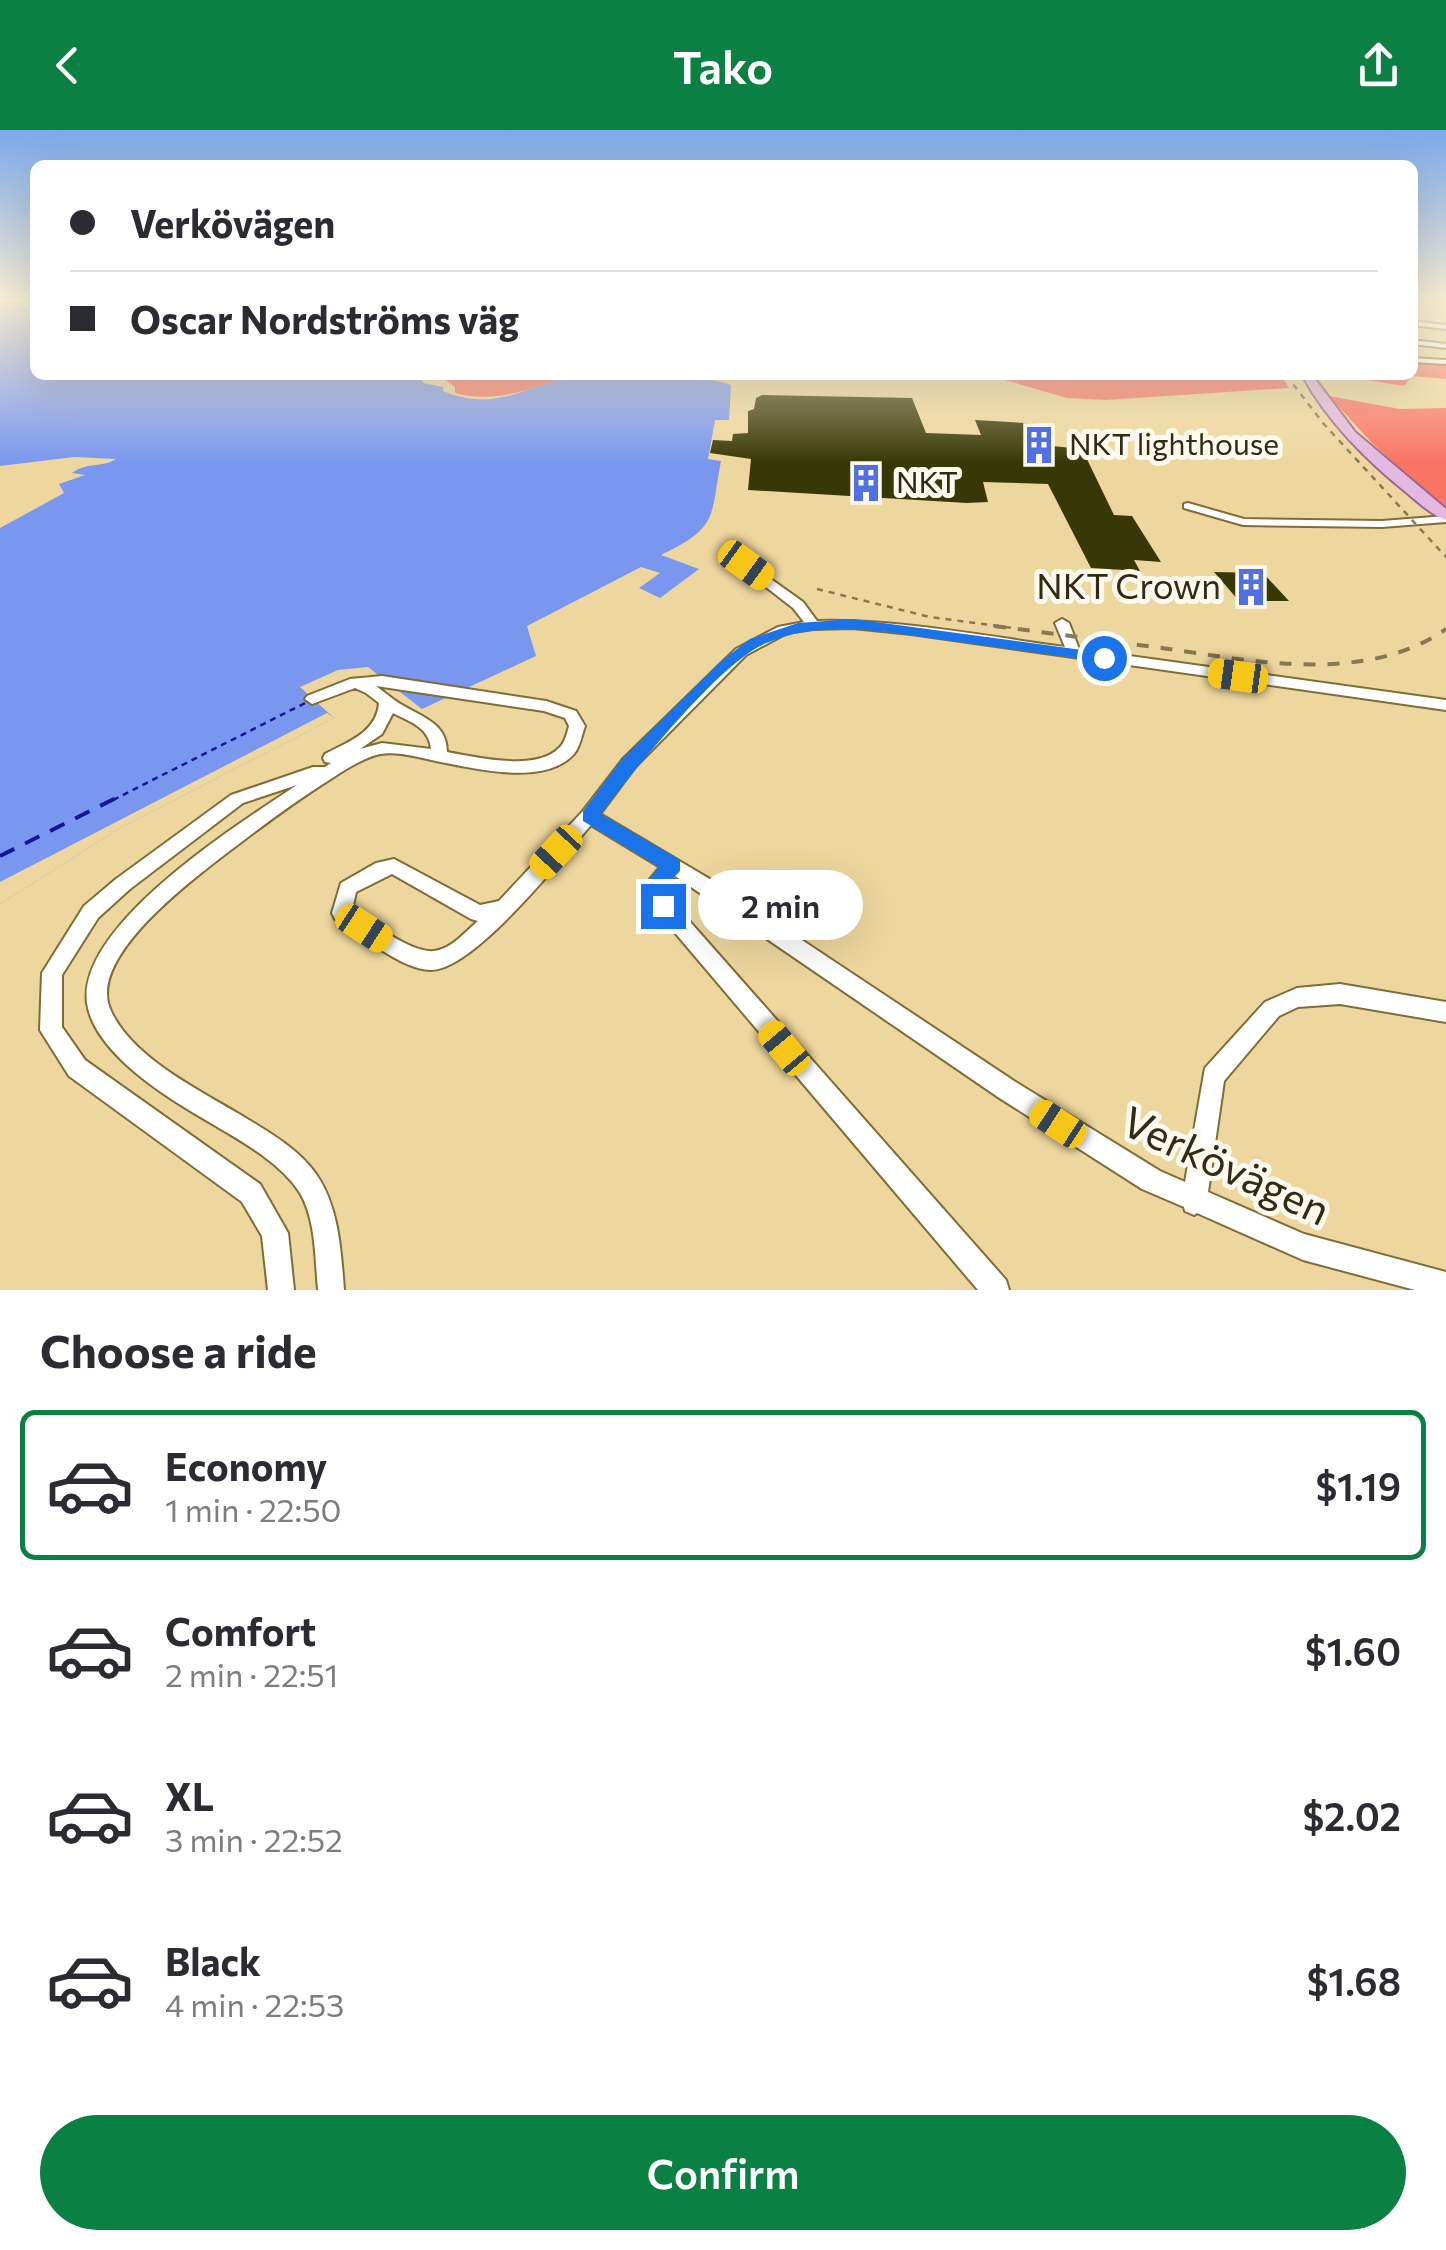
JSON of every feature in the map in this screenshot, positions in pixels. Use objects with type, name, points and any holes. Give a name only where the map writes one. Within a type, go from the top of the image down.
[{"type":"main road","points":[[1310,380],[1360,443],[1446,517]]},
{"type":"street","points":[[1418,360],[1446,362]]},
{"type":"street","points":[[1188,506],[1242,522],[1382,524],[1446,517]]},
{"type":"street","points":[[730,554],[798,605],[813,625]]},
{"type":"street","points":[[1062,623],[1074,653]]},
{"type":"street","points":[[505,908],[478,913],[394,866],[382,868],[348,888],[342,899],[342,913],[410,956],[430,961],[459,950],[505,908],[589,816],[629,763],[732,659],[770,636],[813,625],[853,624],[1446,705]]},
{"type":"street","points":[[281,1290],[275,1233],[251,1193],[77,1068],[51,1030],[52,973],[91,912],[237,799],[383,748],[534,767],[556,762],[570,750],[577,726],[571,714],[509,698],[382,681],[350,684],[312,700]]},
{"type":"street","points":[[350,684],[380,693],[387,702],[431,726],[438,736],[439,756]]},
{"type":"street","points":[[297,779],[380,728],[388,713],[387,702]]},
{"type":"street","points":[[331,1290],[318,1204],[298,1170],[134,1057],[99,1012],[98,986],[127,926],[153,902],[341,763]]},
{"type":"street","name":"Verkövägen","points":[[589,816],[673,866],[1110,1158],[1194,1202],[1303,1247],[1446,1284]]},
{"type":"street","points":[[673,866],[650,890],[996,1290]]},
{"type":"street","points":[[1194,1202],[1213,1076],[1272,1009],[1296,998],[1340,994],[1446,1012]]},
{"type":"shaded area","points":[[1418,362],[1446,364],[1446,379],[1418,377]]},
{"type":"shaded area","points":[[445,380],[558,380],[485,397],[455,393],[455,387]]},
{"type":"shaded area","points":[[1005,380],[1284,380],[1289,388],[1106,400],[1067,398]]},
{"type":"shaded area","points":[[1367,380],[1409,380],[1404,386]]},
{"type":"shaded area","points":[[1329,396],[1400,409],[1446,408],[1446,509],[1372,443]]},
{"type":"water","points":[[0,355],[30,355],[30,380],[423,380],[443,387],[443,391],[477,399],[507,396],[557,380],[710,380],[731,385],[729,420],[715,420],[708,459],[721,461],[708,520],[693,537],[661,555],[699,569],[660,598],[639,588],[660,573],[641,567],[527,626],[536,656],[422,709],[368,667],[338,670],[300,687],[334,718],[120,828],[0,904],[0,528],[64,493],[59,484],[85,475],[72,473],[77,470],[116,459],[74,457],[0,466]]},
{"type":"pier","points":[[327,713],[334,718],[120,828],[0,904],[0,882]]},
{"type":"building","name":"NKT","points":[[756,398],[912,398],[926,433],[981,435],[975,420],[1041,424],[1052,446],[1082,449],[1114,515],[1132,516],[1161,562],[1134,560],[1140,571],[1091,568],[1048,484],[983,482],[988,502],[967,503],[748,490],[751,459],[710,453],[713,440],[732,441],[733,434],[748,433],[748,411],[754,409]]},
{"type":"building","name":"NKT Crown","points":[[1214,572],[1263,573],[1289,601],[1239,601]]},
{"type":"ferry route","points":[[113,800],[311,700]]},
{"type":"ferry route","points":[[0,856],[118,797]]},
{"type":"railway","points":[[1290,380],[1323,423],[1446,557]]},
{"type":"railway","points":[[817,589],[930,617],[1013,628]]},
{"type":"railway","points":[[994,626],[1308,664],[1381,657],[1415,646],[1446,629]]},
{"type":"place","name":"NKT lighthouse","points":[[1039,445]]},
{"type":"place","name":"NKT","points":[[866,483]]},
{"type":"place","name":"NKT Crown","points":[[1251,587]]},
{"type":"route","points":[[663,906],[650,890],[673,866],[589,816],[629,763],[724,666],[755,642],[783,630],[832,623],[912,630],[1104,658]]}]
